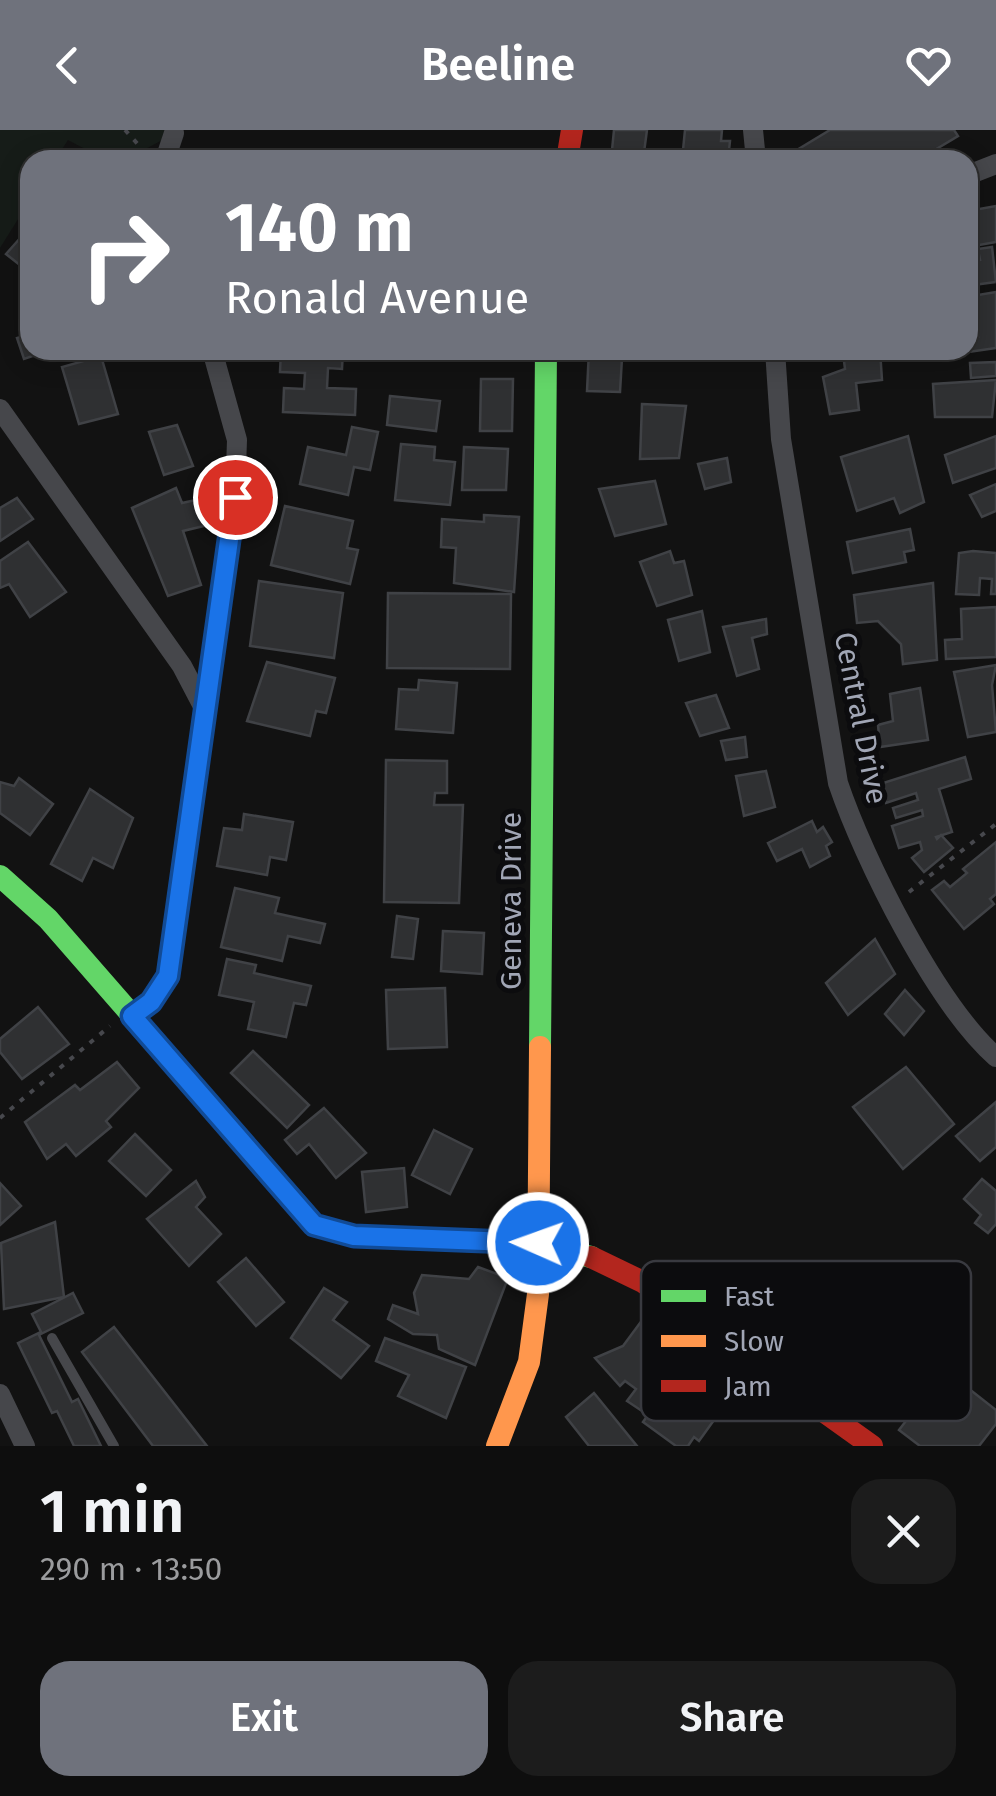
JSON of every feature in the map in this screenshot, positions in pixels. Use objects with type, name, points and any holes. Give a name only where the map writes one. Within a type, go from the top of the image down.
[{"type":"street","points":[[168,150],[174,134]]},
{"type":"street","points":[[132,1016],[151,1002],[168,976],[235,497],[237,440],[215,360]]},
{"type":"street","name":"Geneva Drive","points":[[506,1442],[534,1341],[538,1243],[546,360]]},
{"type":"street","name":"Central Drive","points":[[775,360],[781,439],[838,783],[854,830],[946,999],[972,1036],[996,1057]]},
{"type":"street","points":[[0,409],[182,666],[204,708]]},
{"type":"street","points":[[0,876],[48,919],[314,1225],[354,1236],[538,1243],[597,1259],[641,1281]]},
{"type":"street","points":[[0,1394],[25,1446]]},
{"type":"street","points":[[837,1421],[872,1446]]},
{"type":"lane","points":[[52,1338],[114,1446]]},
{"type":"path","points":[[125,130],[142,150]]},
{"type":"path","points":[[894,904],[996,824]]},
{"type":"path","points":[[0,1118],[113,1024],[132,1016]]},
{"type":"shaded area","points":[[0,130],[181,130],[144,150],[87,150],[68,140],[62,150],[20,150],[20,216],[0,248]]},
{"type":"building","points":[[614,130],[647,130],[644,150],[612,150]]},
{"type":"building","points":[[685,130],[722,130],[721,141],[730,141],[729,150],[683,150]]},
{"type":"building","points":[[830,130],[954,130],[958,136],[935,150],[797,150]]},
{"type":"building","points":[[996,206],[996,242],[978,245],[978,209]]},
{"type":"building","points":[[20,238],[20,265],[6,254]]},
{"type":"building","points":[[992,247],[996,282],[978,284],[978,249]]},
{"type":"building","points":[[996,292],[996,348],[978,351],[978,295]]},
{"type":"building","points":[[102,360],[118,414],[79,424],[62,367]]},
{"type":"building","points":[[281,360],[342,360],[342,369],[328,368],[327,388],[356,389],[355,415],[283,412],[284,388],[304,389],[305,373],[280,372]]},
{"type":"building","points":[[589,360],[622,360],[620,392],[587,391]]},
{"type":"building","points":[[844,360],[881,360],[882,380],[856,383],[859,410],[830,414],[823,377],[845,369]]},
{"type":"building","points":[[996,362],[996,376],[971,378],[970,363]]},
{"type":"building","points":[[481,379],[513,379],[512,431],[480,431]]},
{"type":"building","points":[[996,380],[992,417],[935,417],[933,384]]},
{"type":"building","points":[[390,396],[440,401],[436,431],[387,425]]},
{"type":"building","points":[[642,404],[686,406],[679,458],[640,459]]},
{"type":"building","points":[[177,425],[193,466],[164,475],[149,432]]},
{"type":"building","points":[[352,427],[378,432],[370,470],[354,467],[348,495],[300,484],[308,447],[346,455]]},
{"type":"building","points":[[908,436],[924,502],[900,513],[894,498],[857,511],[841,457]]},
{"type":"building","points":[[996,436],[996,468],[953,483],[945,455]]},
{"type":"building","points":[[401,444],[435,447],[434,460],[455,462],[450,505],[395,500]]},
{"type":"building","points":[[464,447],[508,449],[506,490],[462,490]]},
{"type":"building","points":[[727,458],[731,482],[705,489],[698,464]]},
{"type":"building","points":[[655,481],[666,524],[615,536],[599,489]]},
{"type":"building","points":[[996,484],[996,511],[982,517],[970,495]]},
{"type":"building","points":[[176,488],[182,503],[205,498],[208,525],[183,531],[201,585],[168,596],[132,508]]},
{"type":"building","points":[[17,498],[33,519],[0,541],[0,508]]},
{"type":"building","points":[[285,506],[353,521],[347,548],[358,550],[350,584],[271,565]]},
{"type":"building","points":[[484,515],[519,517],[514,592],[454,583],[456,548],[441,547],[442,519],[484,522]]},
{"type":"building","points":[[910,529],[914,550],[904,552],[906,562],[853,573],[847,542]]},
{"type":"building","points":[[28,542],[66,592],[30,617],[9,584],[0,588],[0,561]]},
{"type":"building","points":[[670,551],[674,563],[684,561],[692,595],[657,606],[640,562]]},
{"type":"building","points":[[959,553],[996,553],[996,594],[991,594],[992,579],[980,578],[979,595],[956,594]]},
{"type":"building","points":[[259,581],[343,593],[334,658],[250,646]]},
{"type":"building","points":[[933,583],[937,660],[903,664],[901,644],[878,621],[857,623],[854,595]]},
{"type":"building","points":[[388,593],[511,594],[510,669],[387,668]]},
{"type":"building","points":[[996,607],[996,657],[946,659],[945,640],[962,639],[961,609]]},
{"type":"building","points":[[702,611],[710,652],[679,661],[668,620]]},
{"type":"building","points":[[766,619],[767,634],[752,638],[759,669],[737,676],[723,627]]},
{"type":"building","points":[[267,662],[335,678],[326,713],[316,711],[310,736],[247,721]]},
{"type":"building","points":[[996,665],[992,685],[996,732],[968,737],[954,672]]},
{"type":"building","points":[[419,680],[457,683],[453,733],[396,729],[399,689],[418,690]]},
{"type":"building","points":[[920,688],[928,740],[880,747],[878,725],[893,721],[890,694]]},
{"type":"building","points":[[716,695],[729,728],[700,736],[686,703]]},
{"type":"building","points":[[745,737],[747,757],[726,760],[721,741]]},
{"type":"building","points":[[965,757],[971,779],[939,789],[952,832],[941,835],[953,848],[924,872],[912,858],[922,850],[920,842],[899,848],[892,826],[923,816],[922,810],[896,818],[893,808],[918,800],[916,793],[886,803],[880,784]]},
{"type":"building","points":[[386,760],[447,761],[447,793],[435,793],[434,805],[463,805],[459,903],[384,902]]},
{"type":"building","points":[[766,771],[775,807],[744,816],[736,776]]},
{"type":"building","points":[[19,778],[53,804],[30,835],[0,813],[0,782],[14,786]]},
{"type":"building","points":[[90,789],[133,818],[113,868],[93,858],[82,881],[51,864]]},
{"type":"building","points":[[244,814],[293,822],[286,860],[270,857],[267,875],[217,866],[224,828],[242,830]]},
{"type":"building","points":[[812,821],[817,832],[823,827],[832,842],[826,846],[830,856],[810,867],[802,849],[777,861],[768,843]]},
{"type":"building","points":[[996,842],[996,894],[990,899],[994,904],[964,929],[932,890],[944,881],[950,887],[967,873],[963,869]]},
{"type":"building","points":[[235,888],[279,898],[275,913],[325,924],[320,943],[288,936],[282,961],[221,947]]},
{"type":"building","points":[[397,916],[418,919],[413,959],[392,957]]},
{"type":"building","points":[[443,931],[484,933],[482,974],[441,971]]},
{"type":"building","points":[[875,939],[895,974],[848,1015],[826,983]]},
{"type":"building","points":[[227,959],[256,965],[254,973],[311,986],[306,1005],[294,1003],[286,1037],[248,1029],[254,1002],[219,995]]},
{"type":"building","points":[[445,988],[447,1047],[388,1049],[386,990]]},
{"type":"building","points":[[905,990],[924,1011],[904,1035],[885,1014]]},
{"type":"building","points":[[38,1007],[69,1044],[22,1079],[0,1052],[0,1039]]},
{"type":"building","points":[[253,1051],[309,1105],[287,1128],[231,1073]]},
{"type":"building","points":[[117,1062],[139,1088],[106,1121],[111,1127],[76,1156],[66,1144],[47,1159],[25,1122],[75,1085],[80,1090]]},
{"type":"building","points":[[906,1067],[954,1124],[903,1169],[853,1107]]},
{"type":"building","points":[[996,1102],[996,1147],[980,1161],[956,1136]]},
{"type":"building","points":[[324,1108],[366,1153],[336,1178],[309,1144],[297,1154],[285,1140]]},
{"type":"building","points":[[434,1130],[472,1149],[450,1194],[412,1175]]},
{"type":"building","points":[[135,1134],[171,1170],[146,1196],[109,1161]]},
{"type":"building","points":[[404,1168],[407,1207],[366,1212],[362,1172]]},
{"type":"building","points":[[982,1179],[996,1191],[996,1224],[988,1233],[975,1223],[981,1215],[964,1199]]},
{"type":"building","points":[[196,1181],[205,1197],[196,1207],[221,1234],[189,1266],[147,1219]]},
{"type":"building","points":[[0,1183],[21,1206],[0,1225]]},
{"type":"building","points":[[55,1222],[64,1297],[4,1309],[1,1243]]},
{"type":"building","points":[[246,1258],[284,1302],[256,1326],[218,1282]]},
{"type":"building","points":[[478,1267],[508,1278],[475,1365],[439,1349],[437,1335],[413,1334],[388,1319],[393,1305],[418,1314],[414,1293],[422,1275],[469,1279]]},
{"type":"building","points":[[324,1288],[347,1302],[333,1320],[369,1346],[341,1378],[291,1338]]},
{"type":"building","points":[[73,1293],[83,1313],[39,1335],[72,1402],[78,1399],[101,1446],[74,1446],[57,1411],[52,1413],[18,1343],[41,1332],[32,1314]]},
{"type":"building","points":[[641,1324],[641,1410],[627,1401],[636,1389],[625,1381],[620,1386],[595,1358],[623,1346]]},
{"type":"building","points":[[114,1327],[207,1446],[153,1446],[82,1352]]},
{"type":"building","points":[[385,1338],[466,1367],[446,1418],[398,1396],[409,1375],[376,1361]]},
{"type":"building","points":[[971,1390],[996,1410],[996,1424],[979,1446],[920,1446],[899,1430],[906,1421],[971,1421]]},
{"type":"building","points":[[594,1393],[637,1446],[589,1446],[566,1417]]},
{"type":"building","points":[[713,1421],[699,1441],[694,1437],[688,1446],[676,1446],[643,1422]]},
{"type":"traffic: fast","points":[[540,1047],[546,360]]},
{"type":"traffic: fast","points":[[0,876],[48,919],[315,1225],[353,1236],[538,1243],[591,1257]]},
{"type":"traffic: slow","points":[[497,1446],[529,1362],[538,1294],[540,1047]]},
{"type":"traffic: jam","points":[[569,150],[572,130]]},
{"type":"traffic: jam","points":[[591,1257],[641,1281]]},
{"type":"traffic: jam","points":[[837,1421],[872,1446]]},
{"type":"route","points":[[235,497],[168,976],[151,1002],[132,1016],[295,1208],[314,1225],[354,1236],[538,1243]]}]
